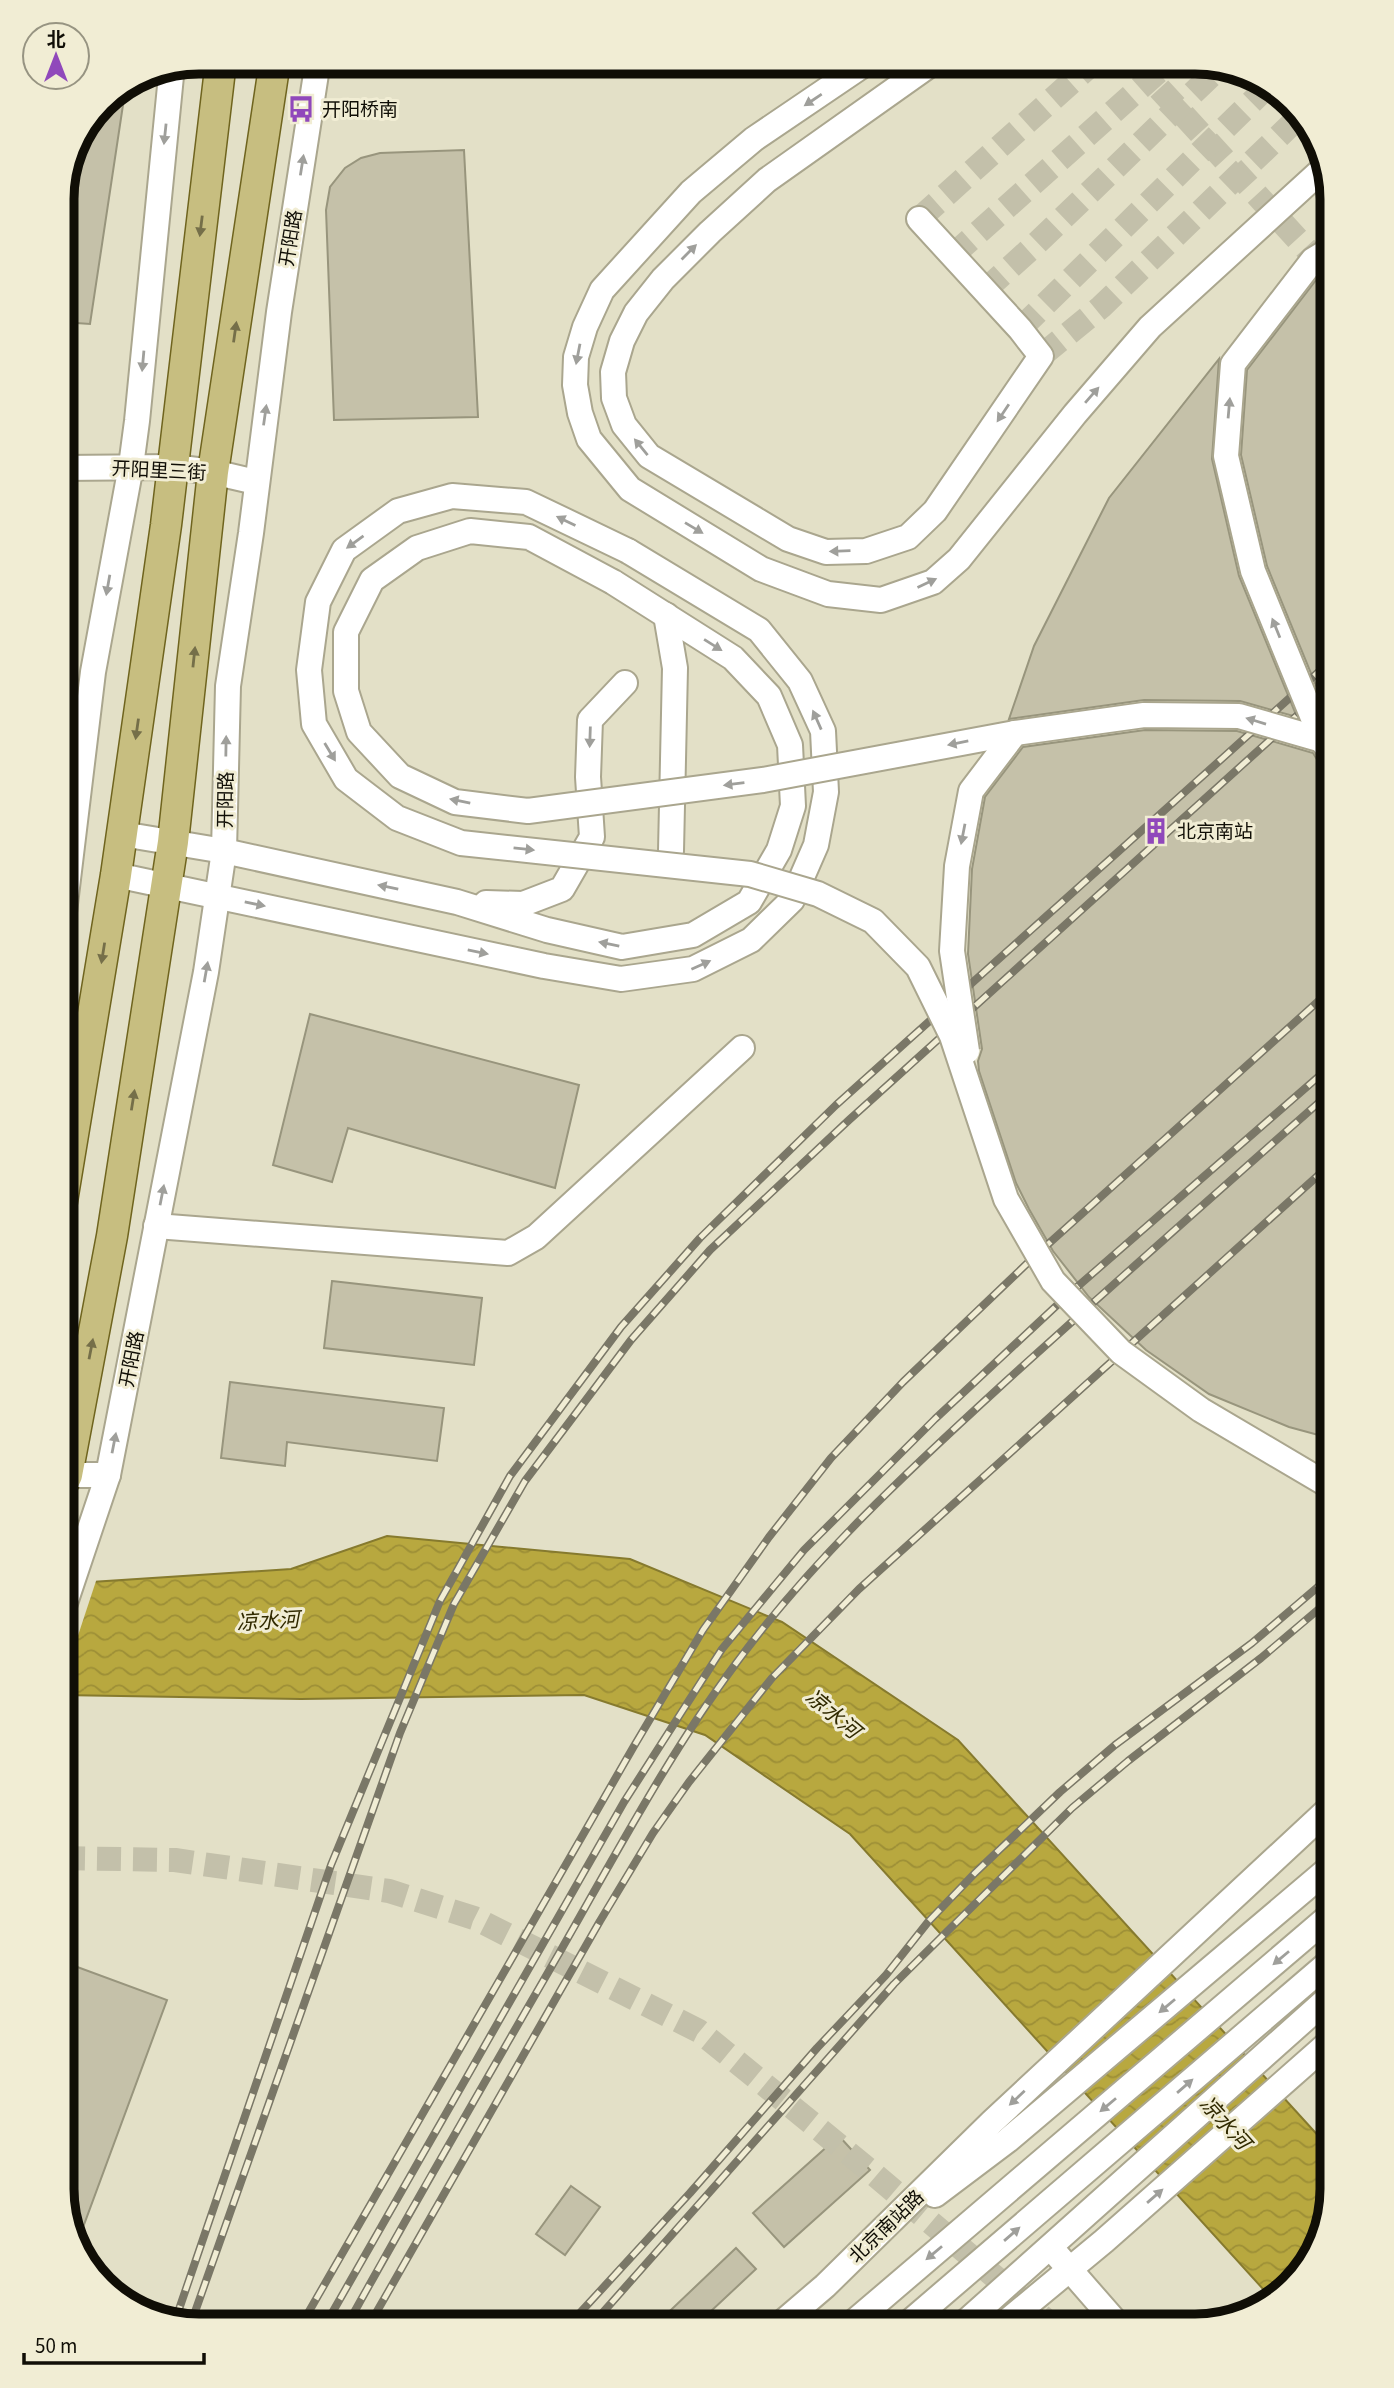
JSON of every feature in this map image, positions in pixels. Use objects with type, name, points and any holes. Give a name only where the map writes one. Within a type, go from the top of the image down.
[{"type":"main road","points":[[74,1128],[116,875],[173,467],[219,74]]},
{"type":"main road","points":[[74,1424],[112,1236],[173,842],[213,472],[273,74]]},
{"type":"street","name":"开阳路","points":[[74,1575],[108,1475],[206,972],[224,851],[228,686],[251,533],[279,312],[316,74]]},
{"type":"street","points":[[850,74],[754,139],[691,192],[601,290],[584,327],[576,357],[575,385],[580,413],[589,439],[630,489],[761,569],[828,594],[881,600],[933,582],[959,559],[1075,414],[1150,327],[1318,173]]},
{"type":"street","points":[[917,74],[767,180],[663,279],[636,313],[622,341],[613,372],[614,398],[624,425],[649,456],[788,539],[826,552],[866,551],[908,537],[935,511],[1041,356],[1020,329],[919,219]]},
{"type":"street","points":[[74,829],[93,672],[131,466],[171,77]]},
{"type":"street","points":[[1320,256],[1313,260],[1233,364],[1226,456],[1253,571],[1320,732]]},
{"type":"street","name":"开阳里三街","points":[[74,468],[173,467],[213,472],[256,482]]},
{"type":"street","points":[[116,875],[544,966],[621,979],[693,969],[751,940],[792,900],[816,845],[826,792],[823,731],[800,681],[759,630],[628,551],[526,502],[453,496],[398,511],[344,550],[318,602],[309,670],[314,724],[346,779],[397,818],[461,843],[750,874],[818,894],[873,921],[918,967],[953,1036],[1006,1199],[1053,1281],[1121,1352],[1201,1410],[1320,1480]]},
{"type":"street","points":[[122,834],[224,851],[457,902],[547,930],[622,947],[693,935],[749,902],[779,850],[793,806],[790,745],[769,696],[733,658],[613,582],[528,537],[470,531],[417,548],[372,580],[346,632],[346,691],[359,732],[400,776],[455,802],[528,811],[763,780],[1015,733],[1144,715],[1239,716],[1320,746]]},
{"type":"street","points":[[666,615],[675,668],[671,851]]},
{"type":"street","points":[[457,902],[523,904],[562,889],[592,837],[588,777],[590,720],[625,683]]},
{"type":"street","points":[[975,1105],[953,951],[957,866],[971,791],[1015,733]]},
{"type":"street","points":[[156,1226],[508,1253],[536,1237],[742,1048]]},
{"type":"street","points":[[1302,1470],[1320,1474]]},
{"type":"street","points":[[74,1478],[108,1475]]},
{"type":"street","points":[[1000,2131],[1192,1935],[1320,1817]]},
{"type":"street","points":[[1000,2131],[1219,1962],[1320,1876]]},
{"type":"street","points":[[863,2314],[1320,1924]]},
{"type":"street","points":[[919,2314],[1320,1970]]},
{"type":"street","points":[[974,2314],[1320,2005]]},
{"type":"street","points":[[1019,2314],[1320,2051]]},
{"type":"street","name":"北京南站路","points":[[791,2314],[1000,2131]]},
{"type":"street","points":[[1049,2246],[1109,2314]]},
{"type":"street","points":[[990,2300],[1000,2314]]},
{"type":"water","name":"凉水河","points":[[387,1536],[630,1559],[782,1622],[958,1740],[1320,2138],[1319,2206],[1311,2238],[1304,2252],[1278,2284],[1267,2291],[1263,2289],[850,1834],[705,1735],[584,1695],[301,1699],[74,1695],[74,1583],[291,1569]]},
{"type":"pier","points":[[97,1578],[74,1648],[74,1579]]},
{"type":"building","points":[[124,98],[90,324],[74,323],[76,174],[86,143],[99,122]]},
{"type":"building","points":[[464,150],[478,417],[334,420],[326,210],[330,187],[345,168],[361,158],[380,153]]},
{"type":"building","points":[[1320,275],[1320,695],[1267,566],[1241,455],[1247,370]]},
{"type":"building","points":[[1219,359],[1212,459],[1239,576],[1297,717],[1240,701],[1144,700],[1009,719],[1034,646],[1109,498]]},
{"type":"building","name":"北京南站","points":[[1145,730],[1237,731],[1313,753],[1320,764],[1320,1435],[1289,1427],[1209,1394],[1146,1350],[1089,1297],[1053,1251],[1016,1183],[979,1071],[978,1061],[982,1049],[968,954],[972,869],[985,797],[1023,747]]},
{"type":"building","points":[[310,1014],[579,1085],[555,1188],[348,1128],[332,1182],[273,1165]]},
{"type":"building","points":[[332,1281],[482,1298],[474,1365],[324,1348]]},
{"type":"building","points":[[230,1382],[444,1408],[437,1461],[287,1442],[285,1466],[221,1458]]},
{"type":"building","points":[[74,1966],[167,2000],[81,2232],[74,2190]]},
{"type":"building","points":[[839,2136],[870,2170],[784,2247],[753,2213]]},
{"type":"building","points":[[571,2186],[600,2207],[565,2255],[536,2234]]},
{"type":"building","points":[[736,2248],[756,2269],[708,2314],[667,2314]]},
{"type":"tunnel","points":[[919,219],[1081,74]]},
{"type":"tunnel","points":[[1146,74],[1320,264]]},
{"type":"tunnel","points":[[952,256],[1156,74]]},
{"type":"tunnel","points":[[984,291],[1212,75]]},
{"type":"tunnel","points":[[1020,329],[1261,93]]},
{"type":"tunnel","points":[[1041,356],[1101,307],[1294,122]]},
{"type":"tunnel","points":[[74,1858],[175,1860],[389,1891],[474,1918],[699,2031],[1039,2314]]},
{"type":"railway","points":[[178,2312],[331,1865],[440,1601],[510,1476],[621,1327],[700,1238],[836,1105],[1320,671]]},
{"type":"railway","points":[[194,2314],[400,1733],[454,1604],[525,1481],[631,1340],[710,1250],[849,1120],[1320,695]]},
{"type":"railway","points":[[307,2314],[634,1746],[703,1630],[769,1537],[831,1458],[903,1382],[1036,1255],[1320,1000]]},
{"type":"railway","points":[[331,2314],[624,1802],[722,1649],[804,1550],[935,1419],[1069,1294],[1320,1075]]},
{"type":"railway","points":[[353,2314],[645,1803],[712,1696],[766,1624],[830,1551],[932,1449],[1320,1102]]},
{"type":"railway","points":[[375,2314],[653,1833],[689,1782],[772,1678],[859,1589],[1320,1174]]},
{"type":"railway","points":[[579,2314],[817,2048],[886,1975],[928,1922],[975,1873],[1060,1792],[1115,1745],[1252,1643],[1320,1585]]},
{"type":"railway","points":[[602,2314],[894,1984],[1072,1808],[1320,1608]]},
{"type":"place","name":"开阳桥南","points":[[301,109]]},
{"type":"place","name":"北京南站","points":[[1156,831]]}]
